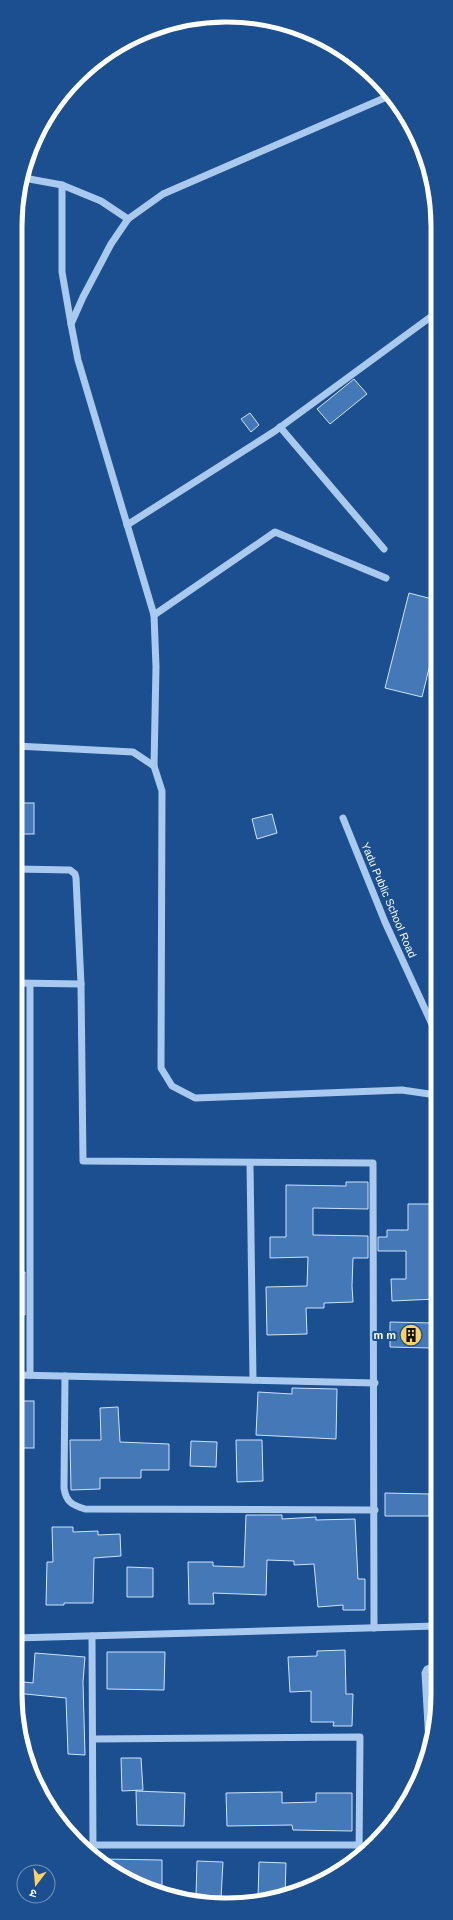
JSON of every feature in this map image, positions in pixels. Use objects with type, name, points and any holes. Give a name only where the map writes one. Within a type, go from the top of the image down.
[{"type":"street","points":[[71,324],[83,297],[108,251],[128,219],[163,194],[385,98]]},
{"type":"street","points":[[28,179],[62,185],[101,201],[128,219]]},
{"type":"street","points":[[62,185],[62,272],[78,360],[154,615],[156,667],[154,766],[162,791],[161,1068],[172,1086],[195,1098],[402,1090],[431,1094]]},
{"type":"street","points":[[127,525],[280,427],[431,317]]},
{"type":"street","points":[[280,427],[384,549]]},
{"type":"street","points":[[154,615],[276,532],[386,578]]},
{"type":"street","points":[[22,746],[133,752],[154,766]]},
{"type":"street","name":"Yadu Public School Road","points":[[344,818],[385,922],[431,1022]]},
{"type":"street","points":[[22,869],[70,870],[75,874],[81,984],[83,1161],[373,1164],[375,1383],[374,1628]]},
{"type":"street","points":[[22,984],[81,984]]},
{"type":"street","points":[[30,984],[30,1375]]},
{"type":"street","points":[[250,1163],[253,1380]]},
{"type":"street","points":[[22,1375],[375,1383]]},
{"type":"street","points":[[65,1376],[64,1488],[65,1498],[72,1505],[85,1509],[374,1510]]},
{"type":"street","points":[[22,1638],[431,1626]]},
{"type":"street","points":[[92,1636],[93,1845],[360,1845]]},
{"type":"street","points":[[428,1726],[425,1673],[431,1668]]},
{"type":"street","points":[[93,1739],[360,1737],[360,1848]]},
{"type":"building","points":[[354,379],[367,394],[330,424],[317,409]]},
{"type":"building","points":[[250,413],[259,425],[251,432],[241,419]]},
{"type":"building","points":[[409,593],[431,599],[431,660],[422,697],[385,688]]},
{"type":"building","points":[[22,803],[34,803],[34,834],[22,834]]},
{"type":"building","points":[[272,814],[277,833],[257,839],[252,819]]},
{"type":"building","points":[[346,1182],[368,1182],[368,1209],[313,1208],[313,1235],[368,1236],[368,1258],[353,1258],[353,1302],[324,1303],[324,1308],[306,1308],[307,1334],[267,1335],[266,1287],[307,1286],[308,1257],[270,1258],[270,1237],[286,1237],[286,1185],[346,1186]]},
{"type":"building","points":[[408,1204],[431,1204],[431,1299],[392,1301],[391,1279],[406,1279],[406,1251],[378,1251],[378,1237],[387,1237],[387,1230],[408,1230]]},
{"type":"building","points":[[22,1272],[25,1272],[25,1315],[22,1315]]},
{"type":"building","name":"m m","points":[[390,1322],[431,1323],[431,1348],[390,1347]]},
{"type":"building","points":[[292,1388],[337,1389],[336,1439],[256,1435],[258,1392],[292,1394]]},
{"type":"building","points":[[22,1401],[34,1401],[34,1448],[22,1448]]},
{"type":"building","points":[[118,1407],[120,1442],[169,1444],[169,1470],[141,1470],[141,1478],[100,1478],[100,1489],[71,1490],[70,1440],[101,1440],[100,1408]]},
{"type":"building","points":[[236,1440],[262,1440],[263,1481],[237,1482]]},
{"type":"building","points":[[191,1441],[217,1442],[216,1467],[190,1466]]},
{"type":"building","points":[[385,1493],[429,1494],[429,1516],[385,1516]]},
{"type":"building","points":[[246,1515],[282,1515],[282,1519],[316,1517],[316,1520],[355,1519],[358,1579],[365,1579],[365,1610],[343,1610],[343,1605],[318,1607],[314,1564],[294,1565],[294,1561],[267,1560],[266,1595],[213,1593],[214,1604],[189,1604],[188,1562],[213,1562],[213,1566],[244,1567]]},
{"type":"building","points":[[52,1527],[73,1527],[73,1532],[98,1531],[98,1535],[120,1534],[121,1556],[94,1558],[93,1603],[64,1603],[64,1605],[46,1605],[47,1562],[53,1562]]},
{"type":"building","points":[[127,1567],[153,1568],[153,1597],[127,1597]]},
{"type":"building","points":[[345,1650],[346,1694],[353,1694],[352,1726],[333,1726],[334,1722],[311,1722],[311,1691],[290,1692],[288,1657],[317,1656],[317,1651]]},
{"type":"building","points":[[107,1652],[165,1652],[164,1690],[107,1689]]},
{"type":"building","points":[[35,1653],[85,1657],[83,1682],[85,1755],[68,1754],[66,1698],[22,1694],[22,1682],[33,1683]]},
{"type":"building","points":[[121,1758],[141,1758],[143,1790],[122,1791]]},
{"type":"building","points":[[136,1791],[185,1793],[184,1826],[137,1825]]},
{"type":"building","points":[[282,1792],[282,1803],[316,1802],[316,1793],[352,1793],[352,1831],[293,1830],[292,1825],[227,1826],[226,1793]]},
{"type":"building","points":[[106,1859],[162,1860],[162,1887],[124,1871]]},
{"type":"building","points":[[197,1861],[223,1862],[221,1898],[196,1895]]},
{"type":"building","points":[[259,1862],[286,1863],[285,1889],[258,1895]]},
{"type":"place","name":"m m","points":[[411,1335]]}]
